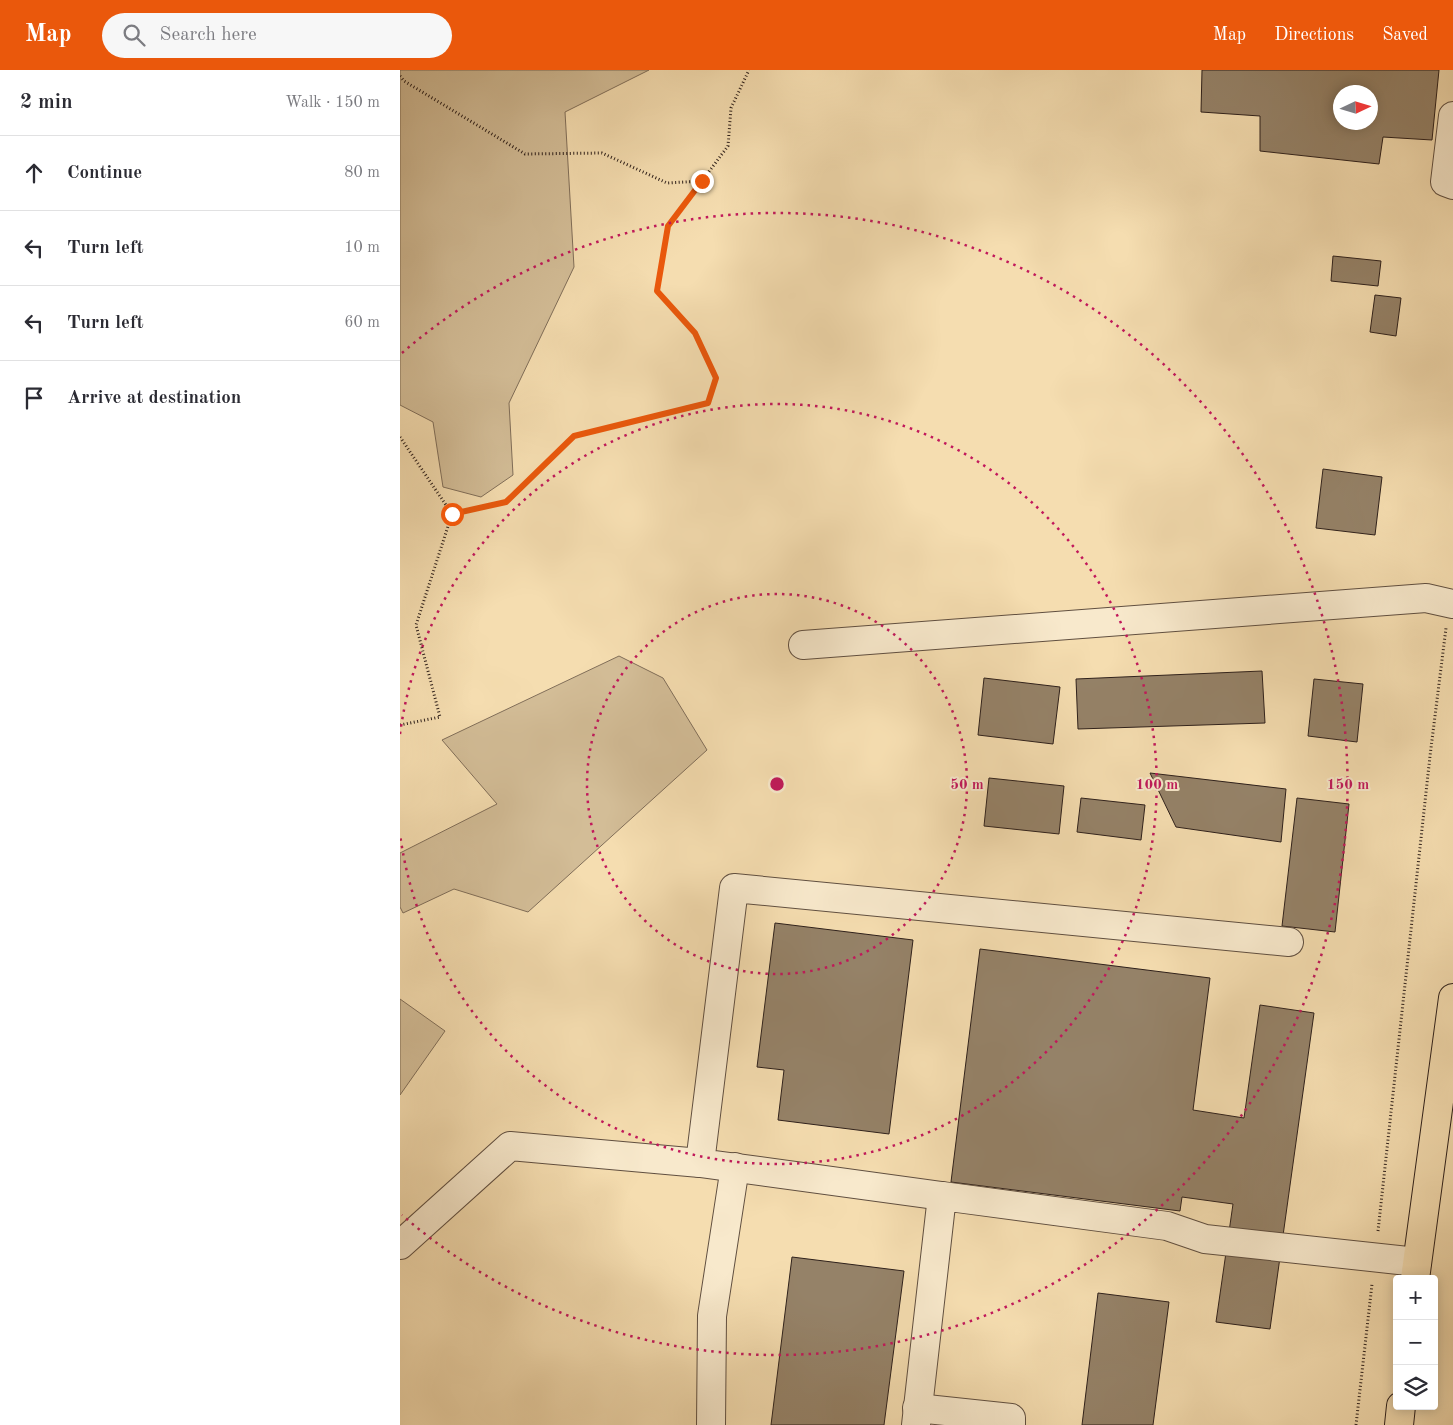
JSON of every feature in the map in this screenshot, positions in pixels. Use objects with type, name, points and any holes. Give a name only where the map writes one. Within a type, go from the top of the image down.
[{"type":"main road","points":[[1416,1270],[1453,998]]},
{"type":"main road","points":[[1399,1425],[1401,1410]]},
{"type":"street","points":[[1453,116],[1445,182],[1453,185]]},
{"type":"street","points":[[804,645],[1426,598],[1451,603]]},
{"type":"street","points":[[700,1163],[734,888],[1289,942]]},
{"type":"street","points":[[400,1245],[510,1146],[735,1167],[1167,1226],[1205,1239],[1375,1258],[1416,1270]]},
{"type":"street","points":[[711,1425],[712,1316],[735,1167]]},
{"type":"street","points":[[942,1196],[916,1416],[1011,1418],[1010,1425]]},
{"type":"path","points":[[452,514],[506,502],[574,436],[708,403],[716,378],[695,333],[657,291],[668,226],[728,146],[731,108],[749,70]]},
{"type":"path","points":[[400,76],[404,81],[526,154],[602,153],[667,183],[702,181]]},
{"type":"path","points":[[400,437],[452,514]]},
{"type":"path","points":[[400,725],[440,718],[416,625],[452,514]]},
{"type":"path","points":[[1356,1425],[1429,766],[1451,603]]},
{"type":"shaded area","points":[[400,70],[649,70],[565,112],[574,267],[509,403],[513,475],[481,497],[443,487],[433,422],[400,405]]},
{"type":"shaded area","points":[[619,656],[663,678],[707,750],[528,912],[454,889],[403,913],[400,907],[400,853],[497,804],[442,740]]},
{"type":"shaded area","points":[[400,999],[445,1031],[400,1095]]},
{"type":"building","points":[[1202,70],[1439,70],[1432,140],[1383,137],[1379,164],[1260,151],[1260,116],[1201,112]]},
{"type":"building","points":[[1333,256],[1381,261],[1378,286],[1331,281]]},
{"type":"building","points":[[1375,295],[1401,298],[1396,336],[1370,332]]},
{"type":"building","points":[[1323,469],[1382,477],[1375,535],[1316,528]]},
{"type":"building","points":[[1262,671],[1265,723],[1078,729],[1076,679]]},
{"type":"building","points":[[984,678],[1060,687],[1053,744],[978,735]]},
{"type":"building","points":[[1314,679],[1363,684],[1357,742],[1308,736]]},
{"type":"building","points":[[1150,773],[1286,789],[1281,842],[1176,827]]},
{"type":"building","points":[[989,778],[1064,786],[1059,834],[984,826]]},
{"type":"building","points":[[1081,798],[1145,805],[1141,840],[1077,832]]},
{"type":"building","points":[[1297,798],[1349,804],[1335,932],[1282,926]]},
{"type":"building","points":[[775,923],[913,940],[889,1134],[778,1120],[784,1070],[757,1067]]},
{"type":"building","points":[[980,949],[1210,978],[1193,1110],[1244,1118],[1260,1005],[1314,1013],[1270,1329],[1216,1322],[1233,1204],[1182,1197],[1180,1211],[951,1182]]},
{"type":"building","points":[[792,1257],[904,1271],[884,1425],[771,1425]]},
{"type":"building","points":[[1098,1293],[1169,1302],[1153,1425],[1082,1425]]},
{"type":"route","points":[[452,514],[506,502],[574,436],[708,403],[716,378],[695,333],[657,291],[668,226],[702,181]]}]
